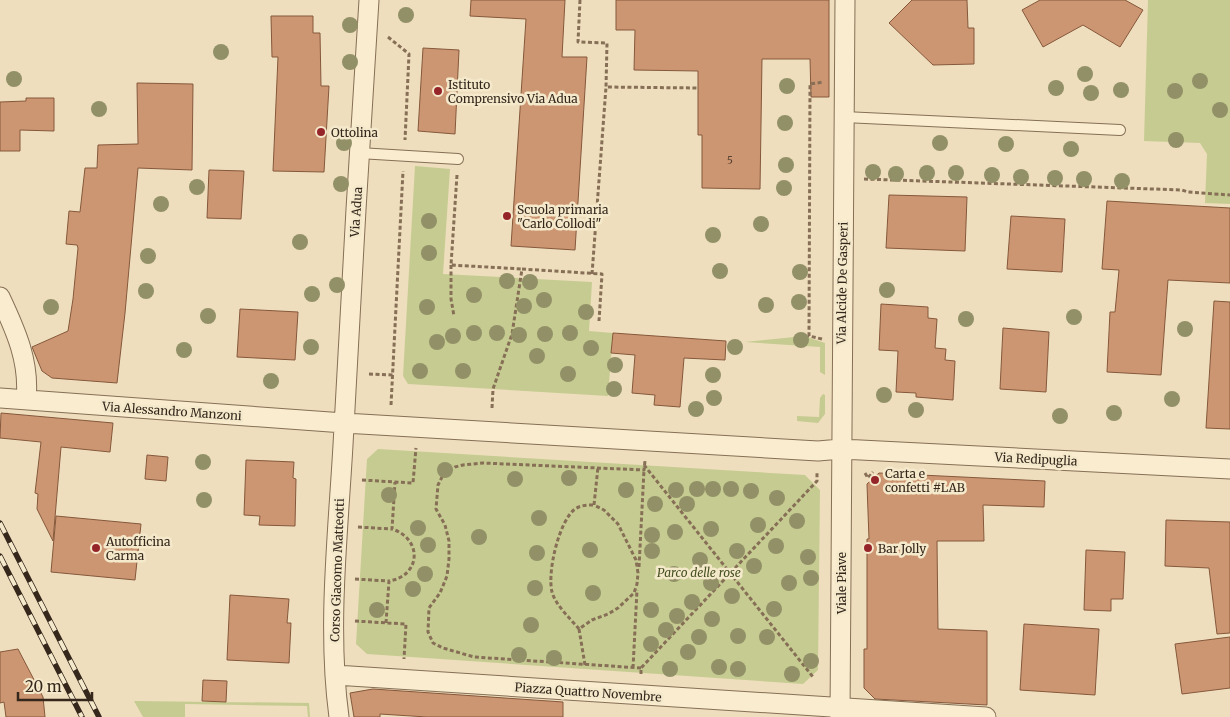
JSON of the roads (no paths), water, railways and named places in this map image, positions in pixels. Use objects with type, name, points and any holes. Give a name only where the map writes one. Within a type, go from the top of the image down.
[{"type":"street","name":"Via Adua","points":[[344,424],[369,0]]},
{"type":"street","name":"Via Alcide De Gasperi","points":[[841,449],[845,0]]},
{"type":"street","points":[[0,297],[16,332],[23,354],[26,372],[26,400]]},
{"type":"street","name":"Via Alessandro Manzoni","points":[[0,398],[344,424]]},
{"type":"street","points":[[344,424],[390,425],[818,451],[841,449]]},
{"type":"street","name":"Corso Giacomo Matteotti","points":[[339,717],[335,675],[335,595],[344,424]]},
{"type":"street","name":"Via Redipuglia","points":[[841,449],[1230,469]]},
{"type":"street","name":"Viale Piave","points":[[840,712],[841,449]]},
{"type":"street","name":"Piazza Quattro Novembre","points":[[335,675],[840,712],[986,717]]},
{"type":"lane","points":[[844,117],[1120,130]]},
{"type":"lane","points":[[359,153],[458,159]]},
{"type":"railway","points":[[0,523],[99,717]]},
{"type":"railway","points":[[0,556],[82,717]]},
{"type":"place","name":"Istituto Comprensivo Via Adua","points":[[438,91]]},
{"type":"place","name":"Ottolina","points":[[321,132]]},
{"type":"place","name":"Scuola primaria \"Carlo Collodi\"","points":[[507,216]]},
{"type":"place","name":"Carta e confetti #LAB","points":[[875,480]]},
{"type":"place","name":"Autofficina Carma","points":[[96,548]]},
{"type":"place","name":"Bar Jolly","points":[[868,548]]},
{"type":"park label","name":"Parco delle rose","points":[[699,572]]}]
